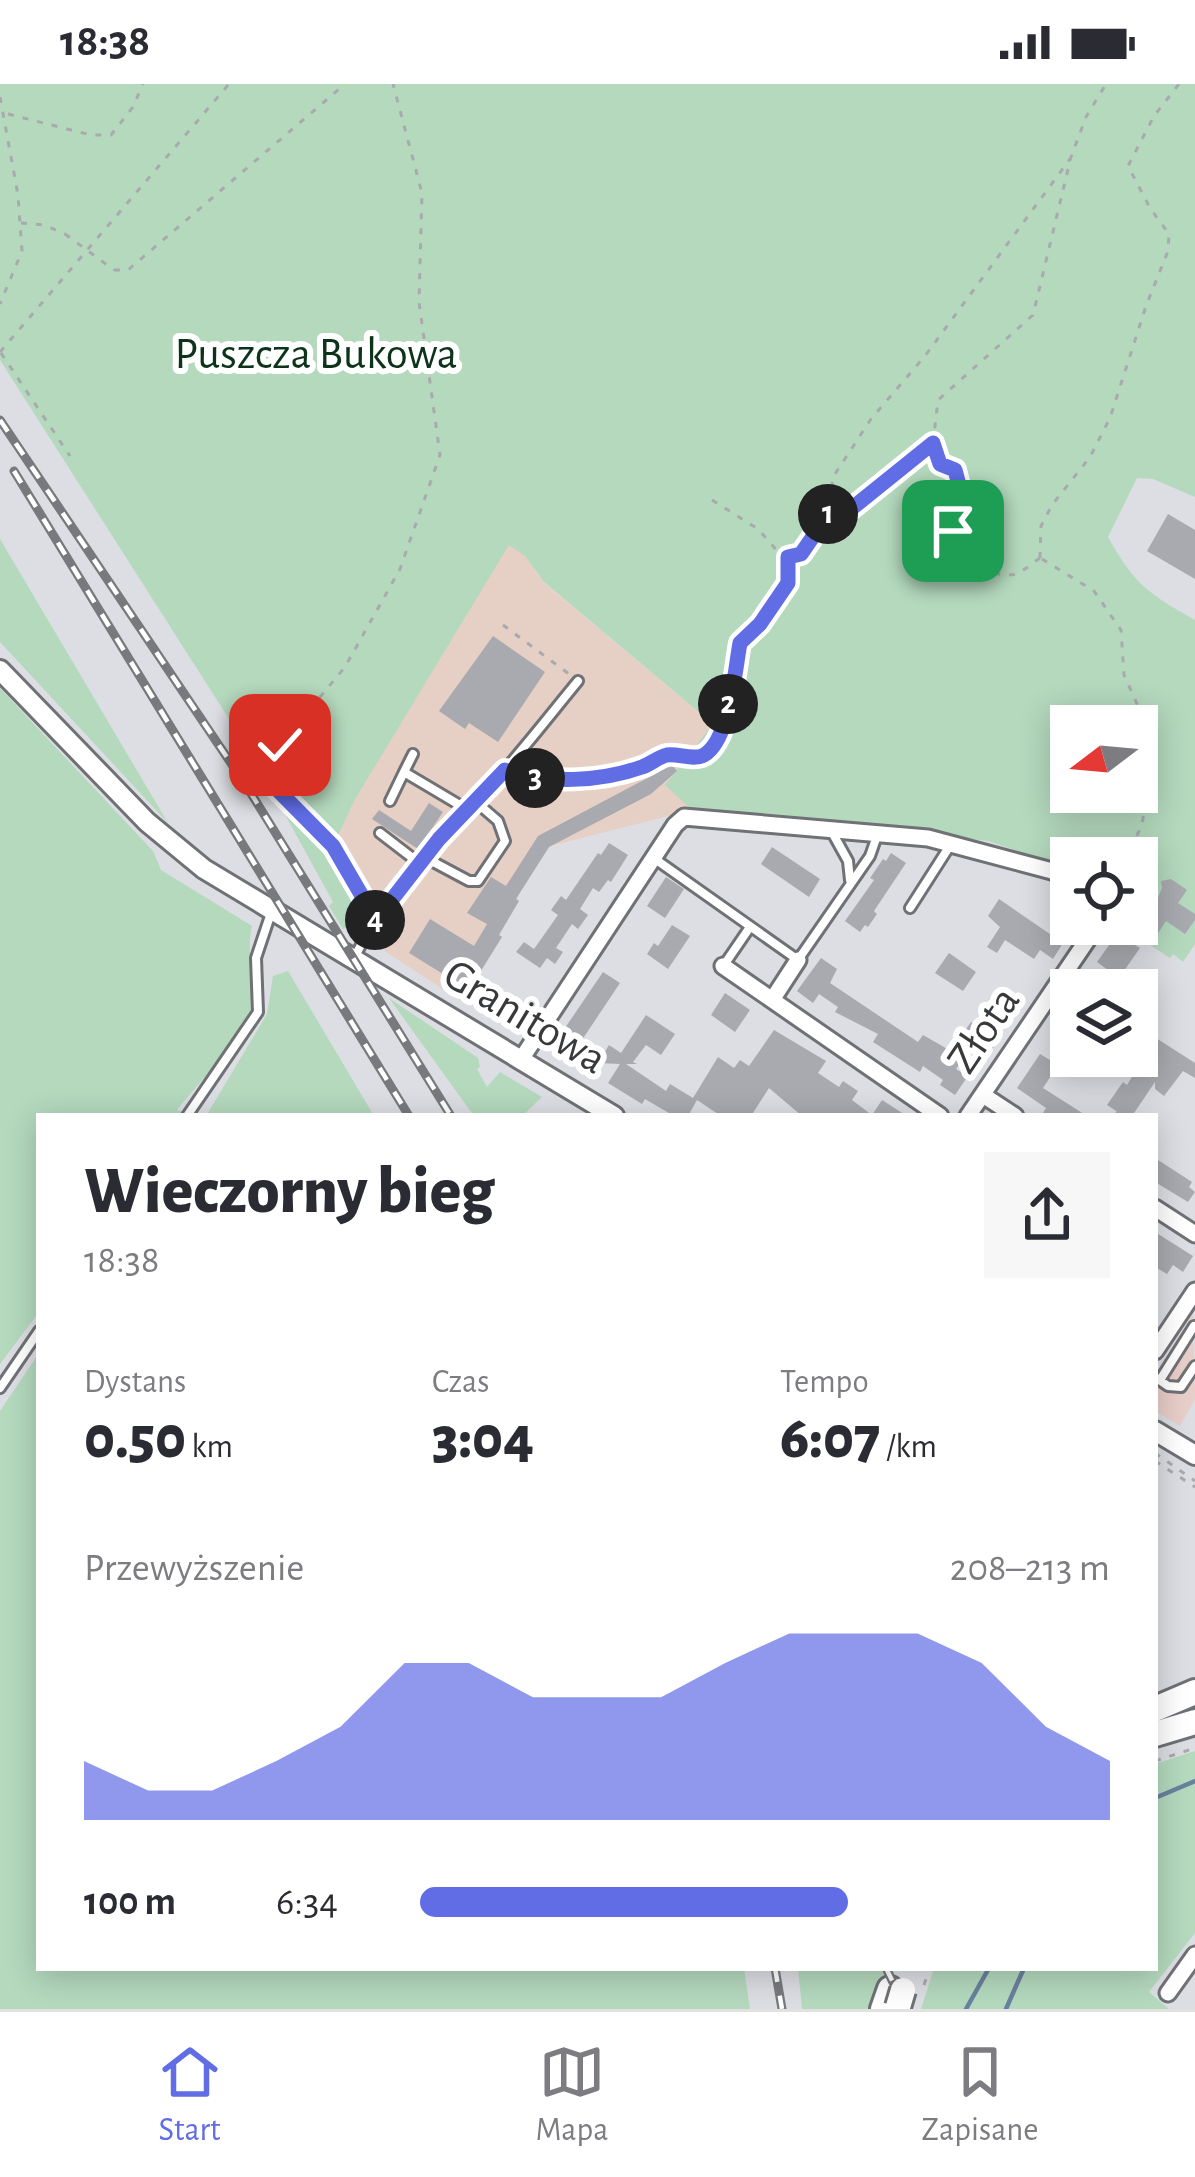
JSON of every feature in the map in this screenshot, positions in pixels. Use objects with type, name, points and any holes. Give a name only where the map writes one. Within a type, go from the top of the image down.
[{"type":"main road","points":[[1158,1708],[1195,1692]]},
{"type":"main road","points":[[1158,1733],[1195,1722]]},
{"type":"street","name":"Granitowa","points":[[0,670],[147,823],[204,869],[609,1113]]},
{"type":"street","points":[[520,1061],[675,824],[692,815],[879,832],[951,844],[1050,870]]},
{"type":"street","name":"Złota","points":[[970,1113],[1084,945]]},
{"type":"street","points":[[772,1000],[798,960]]},
{"type":"street","points":[[723,966],[936,1113]]},
{"type":"street","points":[[983,1095],[1010,1113]]},
{"type":"street","points":[[1158,1210],[1195,1234]]},
{"type":"street","points":[[1158,1347],[1195,1291]]},
{"type":"street","points":[[1158,1433],[1195,1454]]},
{"type":"street","points":[[1168,1993],[1195,1955]]},
{"type":"lane","points":[[354,958],[421,860],[505,770],[578,681]]},
{"type":"lane","points":[[390,801],[412,754]]},
{"type":"lane","points":[[505,770],[561,780],[638,768],[670,754],[688,756]]},
{"type":"lane","points":[[380,833],[421,860],[469,881],[478,881],[505,841],[498,821],[404,772]]},
{"type":"lane","points":[[829,827],[848,861],[850,882]]},
{"type":"lane","points":[[655,859],[798,960],[870,856],[879,832]]},
{"type":"lane","points":[[910,908],[951,844]]},
{"type":"lane","points":[[190,1113],[258,1012],[256,958],[271,911]]},
{"type":"lane","points":[[723,966],[750,927]]},
{"type":"lane","points":[[1178,1317],[1195,1326],[1158,1378],[1181,1387],[1195,1366]]},
{"type":"lane","points":[[0,1388],[36,1335]]},
{"type":"path","points":[[6,114],[91,135],[111,135],[133,107],[143,84]]},
{"type":"path","points":[[70,456],[0,352],[229,84]]},
{"type":"path","points":[[20,223],[44,225],[65,234],[114,270],[128,270],[345,84]]},
{"type":"path","points":[[376,920],[333,846],[252,764],[280,745],[345,667],[400,569],[440,455],[419,302],[422,193],[393,84]]},
{"type":"path","points":[[1040,558],[1017,574],[994,573],[973,560],[953,531],[959,485],[955,470],[940,464],[933,443],[938,400],[1033,315],[1071,158],[1106,84]]},
{"type":"path","points":[[1040,558],[1041,526],[1090,457],[1110,418],[1168,250],[1169,234],[1128,166],[1154,116],[1180,84]]},
{"type":"path","points":[[0,97],[22,251],[0,304]]},
{"type":"path","points":[[712,500],[747,521],[780,554],[801,554],[830,512],[833,477],[871,419],[937,340],[1040,194],[1071,158]]},
{"type":"path","points":[[830,512],[851,509],[933,443]]},
{"type":"path","points":[[688,756],[703,755],[725,720],[740,643],[760,624],[788,583],[788,557]]},
{"type":"path","points":[[1040,558],[1094,591],[1121,630],[1124,675],[1143,717],[1151,763],[1136,837]]},
{"type":"path","points":[[502,625],[578,681]]},
{"type":"path","points":[[1158,1455],[1195,1484]]},
{"type":"path","points":[[1158,1463],[1195,1484]]},
{"type":"path","points":[[1158,1760],[1195,1748]]},
{"type":"shaded area","points":[[509,544],[525,556],[544,583],[713,724],[666,785],[692,810],[550,846],[521,890],[499,934],[502,937],[469,990],[476,995],[469,1006],[377,946],[375,942],[413,883],[396,873],[374,903],[337,839],[354,801]]},
{"type":"shaded area","points":[[1193,1314],[1195,1399],[1180,1426],[1158,1413],[1158,1370]]},
{"type":"green space","name":"Puszcza Bukowa","points":[[0,84],[1195,84],[1195,497],[1153,479],[1137,478],[1108,537],[1144,586],[1195,620],[1195,944],[1183,962],[1150,945],[1158,945],[1158,837],[1050,837],[1050,862],[988,841],[781,815],[692,810],[665,785],[713,724],[544,582],[525,556],[509,545],[354,801],[337,838],[363,886],[356,922],[343,929],[254,758],[0,360]]},
{"type":"green space","points":[[0,539],[168,823],[0,642]]},
{"type":"green space","points":[[0,688],[153,851],[161,870],[252,926],[253,1001],[233,1042],[177,1110],[188,1113],[36,1113],[36,1316],[0,1364]]},
{"type":"green space","points":[[288,971],[372,1113],[208,1113],[267,1014],[273,976]]},
{"type":"green space","points":[[389,998],[478,1058],[477,1069],[487,1087],[500,1072],[542,1097],[525,1113],[472,1113]]},
{"type":"green space","points":[[36,1357],[36,1971],[744,1971],[750,2009],[0,2009],[0,1411]]},
{"type":"green space","points":[[1195,1751],[1195,1933],[1149,1992],[1169,2009],[921,2009],[933,1971],[1158,1971],[1158,1763]]},
{"type":"green space","points":[[798,1971],[886,1971],[873,2009],[802,2009]]},
{"type":"building","points":[[1168,514],[1195,530],[1195,579],[1147,551]]},
{"type":"building","points":[[493,636],[545,672],[498,742],[469,723],[465,729],[439,711]]},
{"type":"building","points":[[672,765],[677,771],[651,794],[549,847],[469,990],[409,953],[430,919],[474,946],[487,924],[467,913],[491,877],[506,886],[538,836]]},
{"type":"building","points":[[429,803],[443,812],[418,849],[372,819],[379,810],[411,831]]},
{"type":"building","points":[[609,843],[628,855],[611,882],[599,892],[593,888],[580,909],[588,915],[578,929],[572,924],[556,948],[563,952],[555,964],[547,958],[540,968],[516,952],[524,942],[534,949],[558,915],[551,910],[561,896],[566,900]]},
{"type":"building","points":[[772,847],[820,879],[809,897],[761,864]]},
{"type":"building","points":[[891,853],[906,863],[874,911],[877,914],[860,932],[845,921]]},
{"type":"building","points":[[666,877],[684,889],[665,918],[647,906]]},
{"type":"building","points":[[1171,879],[1187,890],[1178,903],[1195,914],[1195,920],[1185,934],[1166,921],[1158,933],[1161,881]]},
{"type":"building","points":[[999,899],[1050,934],[1050,945],[1062,945],[1053,959],[1040,950],[1034,959],[1005,940],[997,953],[987,947],[1000,927],[988,916]]},
{"type":"building","points":[[672,925],[690,936],[668,969],[647,954]]},
{"type":"building","points":[[1109,945],[1140,948],[1125,969],[1107,969],[1097,962]]},
{"type":"building","points":[[949,953],[976,972],[963,991],[935,973]]},
{"type":"building","points":[[821,958],[837,969],[830,983],[918,1042],[923,1035],[951,1051],[971,1022],[979,1027],[983,1022],[1002,1035],[991,1051],[976,1041],[956,1069],[968,1076],[955,1095],[923,1066],[920,1072],[873,1042],[878,1034],[835,1012],[838,1007],[819,994],[813,1003],[797,991]]},
{"type":"building","points":[[603,972],[620,983],[582,1040],[565,1028]]},
{"type":"building","points":[[725,993],[750,1010],[735,1032],[711,1015]]},
{"type":"building","points":[[646,1015],[675,1034],[661,1055],[646,1045],[633,1062],[637,1064],[626,1064],[666,1091],[670,1084],[693,1098],[718,1057],[734,1068],[740,1060],[749,1066],[774,1030],[826,1061],[818,1073],[839,1087],[843,1081],[858,1091],[852,1100],[869,1113],[798,1113],[769,1088],[753,1113],[716,1113],[697,1100],[690,1113],[669,1113],[645,1099],[642,1104],[608,1083],[620,1064],[598,1063],[609,1045],[621,1053]]},
{"type":"building","points":[[1158,1039],[1195,1063],[1195,1078],[1183,1071],[1164,1096],[1155,1089],[1155,1082],[1134,1113],[1119,1113],[1107,1105],[1123,1082],[1127,1085],[1132,1077],[1158,1077]]},
{"type":"building","points":[[1040,1054],[1050,1060],[1050,1077],[1043,1088],[1082,1113],[1043,1113],[1046,1108],[1017,1088]]},
{"type":"building","points":[[882,1100],[902,1113],[873,1113]]},
{"type":"building","points":[[1158,1160],[1192,1182],[1189,1187],[1195,1192],[1188,1202],[1158,1184]]},
{"type":"building","points":[[1158,1234],[1193,1256],[1183,1272],[1173,1265],[1167,1274],[1158,1269]]},
{"type":"waterway","points":[[1158,1797],[1195,1781]]},
{"type":"waterway","points":[[966,2009],[987,1971]]},
{"type":"waterway","points":[[1006,2009],[1023,1971]]},
{"type":"railway","points":[[0,420],[247,787],[449,1113]]},
{"type":"railway","points":[[14,471],[407,1113]]},
{"type":"railway","points":[[776,1971],[782,2009]]},
{"type":"railway","points":[[887,1971],[906,2009]]},
{"type":"route","points":[[280,745],[252,764],[333,846],[376,920],[439,839],[505,770],[561,780],[638,768],[670,754],[698,757],[706,753],[725,720],[740,643],[760,624],[788,583],[788,557],[801,554],[830,512],[851,509],[933,443],[940,464],[955,470],[959,485],[953,531]]}]
